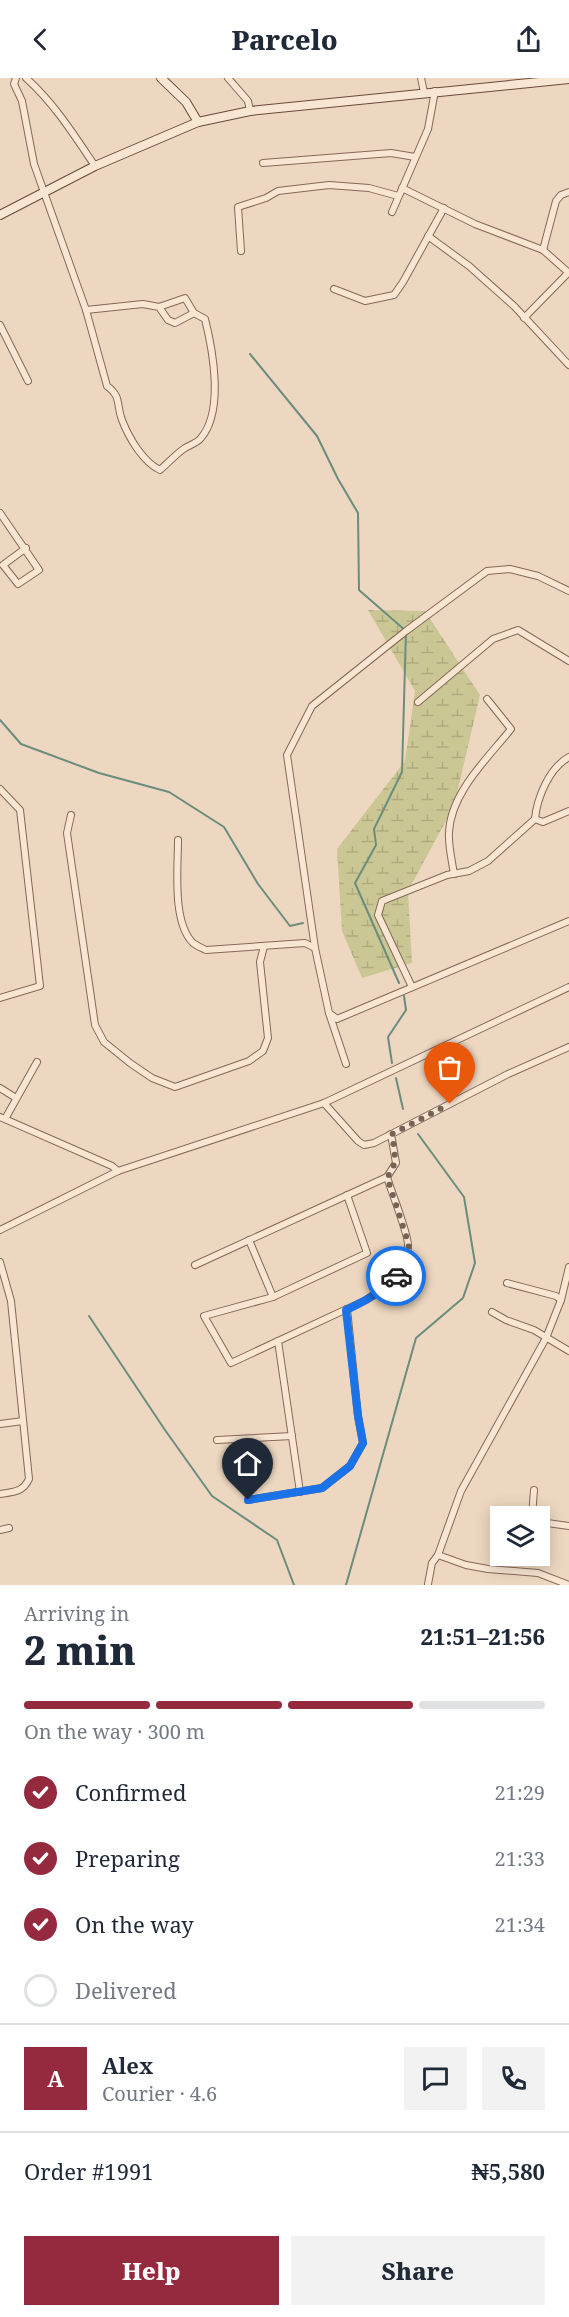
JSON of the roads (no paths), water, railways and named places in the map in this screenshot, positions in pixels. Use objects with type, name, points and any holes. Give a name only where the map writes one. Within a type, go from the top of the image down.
[{"type":"main road","points":[[161,78],[182,96],[198,122]]},
{"type":"main road","points":[[0,215],[95,166],[198,122],[250,111],[569,79]]},
{"type":"street","points":[[14,78],[14,84],[22,101],[34,164],[86,310],[107,386],[114,392],[121,418],[140,452],[152,466],[160,470],[183,449],[200,440],[210,423],[215,387],[206,319],[194,313],[185,297],[159,307],[143,304],[86,310]]},
{"type":"street","points":[[26,78],[68,125],[95,166]]},
{"type":"street","points":[[228,78],[248,101],[250,111]]},
{"type":"street","points":[[421,78],[424,92]]},
{"type":"street","points":[[392,212],[430,122],[435,91]]},
{"type":"street","points":[[263,163],[391,153],[415,157]]},
{"type":"street","points":[[241,251],[238,207],[266,198],[278,191],[340,186],[369,188],[398,196]]},
{"type":"street","points":[[402,188],[475,224],[543,250],[569,273],[524,318]]},
{"type":"street","points":[[543,250],[558,197],[569,192]]},
{"type":"street","points":[[334,290],[365,301],[394,295],[404,282],[444,208]]},
{"type":"street","points":[[428,236],[469,266],[569,365]]},
{"type":"street","points":[[159,307],[168,320],[175,323],[194,313]]},
{"type":"street","points":[[0,324],[28,381]]},
{"type":"street","points":[[0,513],[26,548],[39,570],[18,584],[3,565],[26,548]]},
{"type":"street","points":[[346,1064],[329,1013],[315,948],[287,755],[312,706],[406,631],[487,571],[510,569],[538,576],[569,591]]},
{"type":"street","points":[[418,702],[493,639],[518,630],[569,661]]},
{"type":"street","points":[[454,874],[449,832],[454,806],[468,783],[511,729],[488,699]]},
{"type":"street","points":[[412,987],[378,915],[382,901],[454,874],[469,871],[488,861],[535,819],[536,804],[551,776],[563,760],[569,757]]},
{"type":"street","points":[[0,789],[20,810],[40,986],[0,998]]},
{"type":"street","points":[[535,819],[543,822],[569,811]]},
{"type":"street","points":[[71,814],[67,832],[95,1025],[104,1042],[152,1078],[175,1087],[249,1062],[263,1051],[268,1038],[260,962],[264,946]]},
{"type":"street","points":[[178,840],[179,909],[184,929],[194,943],[206,950],[306,943],[315,948]]},
{"type":"street","points":[[329,1013],[337,1019],[569,921]]},
{"type":"street","points":[[0,1230],[118,1171],[324,1103],[569,987]]},
{"type":"street","points":[[324,1103],[364,1145],[392,1134],[508,1074],[569,1047]]},
{"type":"street","points":[[36,1062],[2,1118],[112,1166],[118,1171]]},
{"type":"street","points":[[0,1088],[16,1098]]},
{"type":"street","points":[[195,1265],[387,1177],[393,1171],[396,1163],[392,1134]]},
{"type":"street","points":[[347,1195],[367,1253],[273,1297],[204,1316],[231,1363],[366,1300],[384,1288],[398,1274],[409,1245],[387,1177]]},
{"type":"street","points":[[249,1240],[273,1297]]},
{"type":"street","points":[[0,1262],[11,1301],[29,1479],[25,1487],[16,1492],[0,1494]]},
{"type":"street","points":[[428,1584],[432,1563],[438,1555],[461,1491],[546,1338],[561,1300],[569,1267]]},
{"type":"street","points":[[507,1283],[556,1296],[561,1300]]},
{"type":"street","points":[[248,1500],[322,1488],[350,1466],[363,1443],[346,1310]]},
{"type":"street","points":[[492,1312],[569,1351]]},
{"type":"street","points":[[278,1341],[300,1492]]},
{"type":"street","points":[[0,1424],[23,1421]]},
{"type":"street","points":[[217,1440],[292,1436]]},
{"type":"street","points":[[533,1506],[534,1490]]},
{"type":"street","points":[[550,1523],[569,1526]]},
{"type":"street","points":[[0,1530],[9,1528]]},
{"type":"street","points":[[438,1555],[488,1569],[538,1573],[569,1585]]},
{"type":"waterway","points":[[250,354],[317,436],[358,513],[359,590],[406,631],[402,772],[374,829],[376,845],[355,883],[399,983]]},
{"type":"waterway","points":[[0,720],[21,744],[99,773],[169,792],[224,827],[258,884],[290,926],[303,923]]},
{"type":"waterway","points":[[392,1063],[388,1037],[406,1010],[404,996]]},
{"type":"waterway","points":[[396,1078],[403,1109]]},
{"type":"waterway","points":[[346,1585],[416,1338],[463,1298],[475,1263],[464,1197],[418,1134]]},
{"type":"waterway","points":[[89,1316],[212,1496],[277,1540],[294,1585]]}]
